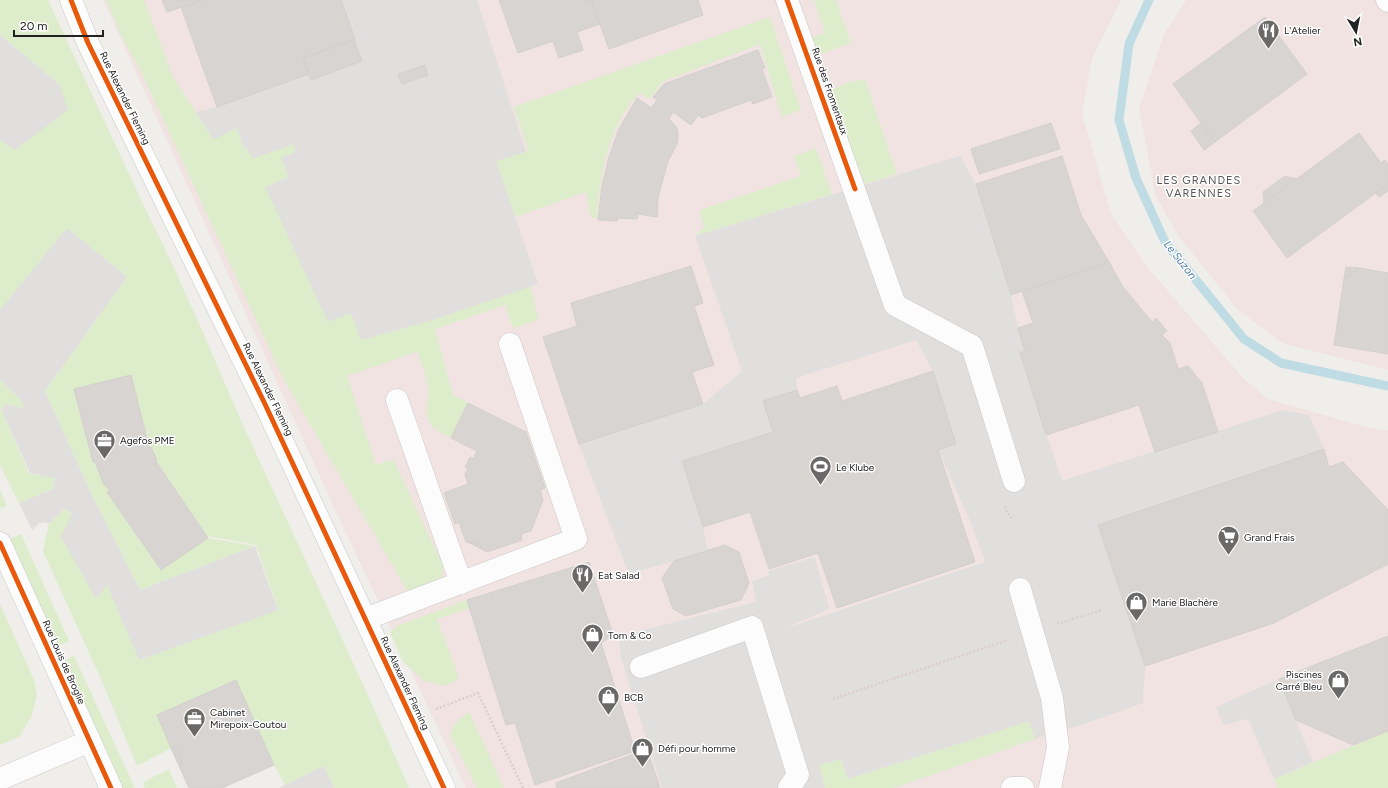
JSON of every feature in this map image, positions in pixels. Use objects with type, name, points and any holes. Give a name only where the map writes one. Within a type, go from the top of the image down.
[{"type":"street","name":"Rue Alexander Fleming","points":[[71,0],[88,43],[264,402],[444,788]]},
{"type":"street","name":"Rue des Fromentaux","points":[[787,0],[895,305],[972,346],[1014,480]]},
{"type":"street","points":[[365,619],[576,539],[510,344]]},
{"type":"street","points":[[397,400],[461,583]]},
{"type":"street","name":"Rue Louis de Broglie","points":[[0,543],[111,788]]},
{"type":"street","points":[[1020,589],[1052,698],[1058,747],[1050,788]]},
{"type":"street","points":[[641,668],[752,627],[798,775],[789,788]]},
{"type":"street","points":[[0,779],[90,741]]},
{"type":"street","points":[[1012,788],[1023,788]]},
{"type":"path","points":[[833,699],[1102,610]]},
{"type":"path","points":[[412,719],[478,693],[523,788]]},
{"type":"shaded area","points":[[103,0],[1121,0],[1092,58],[1082,114],[1111,214],[1149,269],[1243,378],[1268,399],[1369,428],[1388,430],[1388,788],[466,788],[331,501]]},
{"type":"shaded area","points":[[340,0],[477,0],[526,152],[496,161],[538,284],[432,320],[361,340],[351,313],[328,322],[265,187],[289,177],[281,157],[294,153],[294,144],[253,158],[242,144],[237,128],[213,140],[196,112],[217,107],[309,74],[311,80],[362,61]]},
{"type":"shaded area","points":[[1186,0],[1388,0],[1388,370],[1282,343],[1238,310],[1180,238],[1156,197],[1139,108],[1164,34]]},
{"type":"shaded area","points":[[0,35],[59,84],[68,110],[15,150],[0,140]]},
{"type":"shaded area","points":[[960,156],[976,184],[1011,295],[1018,328],[1025,351],[1020,354],[1062,481],[1283,410],[1309,415],[1324,449],[1098,525],[1145,666],[1143,703],[1078,726],[1035,739],[1029,721],[848,779],[841,759],[819,765],[825,788],[662,788],[621,658],[619,636],[756,602],[752,581],[769,575],[768,571],[815,557],[829,609],[783,629],[985,562],[971,523],[938,450],[956,443],[933,371],[916,340],[796,378],[797,390],[763,401],[773,432],[682,461],[703,527],[708,550],[674,561],[629,574],[579,444],[703,404],[742,371],[695,236]]},
{"type":"shaded area","points":[[67,228],[127,277],[45,391],[89,489],[140,590],[255,546],[278,610],[139,660],[107,585],[96,599],[61,537],[72,513],[64,509],[49,524],[46,522],[39,523],[32,530],[19,503],[53,489],[55,478],[30,473],[1,409],[6,404],[26,409],[19,398],[0,380],[0,310]]},
{"type":"shaded area","points":[[1279,679],[1313,762],[1274,779],[1248,719],[1223,725],[1216,707]]},
{"type":"shaded area","points":[[324,766],[334,788],[279,788],[285,785]]},
{"type":"green space","points":[[0,0],[48,0],[177,274],[249,438],[350,656],[409,788],[334,788],[324,767],[285,785],[274,765],[236,680],[157,715],[171,748],[137,766],[104,686],[43,551],[49,524],[64,509],[72,513],[96,599],[107,584],[139,660],[278,609],[256,545],[207,536],[155,460],[157,460],[152,447],[149,447],[131,375],[74,390],[93,462],[95,462],[103,483],[110,491],[107,492],[160,570],[208,538],[255,546],[140,590],[89,489],[45,391],[127,277],[0,310],[0,140],[16,150],[59,84],[0,35]]},
{"type":"green space","points":[[106,0],[144,0],[173,77],[213,139],[237,127],[242,144],[253,158],[294,143],[294,153],[289,177],[265,187],[351,313],[361,340],[432,320],[531,286],[538,320],[513,328],[505,305],[435,329],[453,395],[468,403],[451,438],[431,426],[426,412],[429,393],[426,375],[417,352],[347,376],[376,465],[393,459],[443,566],[442,575],[439,580],[408,592],[283,378],[142,74],[120,33]]},
{"type":"green space","points":[[814,0],[836,0],[851,43],[817,55],[811,38],[825,33]]},
{"type":"green space","points":[[770,17],[801,110],[782,117],[760,44],[662,82],[650,99],[640,94],[635,98],[617,125],[612,138],[601,177],[597,218],[591,217],[586,192],[515,217],[496,161],[526,152],[528,149],[514,107]]},
{"type":"green space","points":[[865,80],[897,174],[862,185],[831,90],[852,81]]},
{"type":"green space","points":[[816,148],[832,194],[695,236],[704,228],[700,210],[801,176],[794,156]]},
{"type":"green space","points":[[0,380],[19,398],[26,409],[7,404],[1,409],[29,473],[55,478],[53,489],[19,503],[0,465]]},
{"type":"green space","points":[[0,490],[7,506],[0,508]]},
{"type":"green space","points":[[21,534],[69,641],[58,646],[10,539]]},
{"type":"green space","points":[[467,600],[470,608],[437,619],[458,675],[455,682],[443,686],[424,681],[403,662],[390,632],[399,625]]},
{"type":"green space","points":[[0,604],[34,680],[37,694],[32,715],[20,736],[0,745],[1,645]]},
{"type":"green space","points":[[74,656],[135,788],[120,788],[64,661]]},
{"type":"green space","points":[[469,712],[504,788],[477,788],[450,735],[457,722]]},
{"type":"green space","points":[[1029,721],[1035,739],[894,788],[825,788],[818,765],[841,759],[848,779]]},
{"type":"green space","points":[[1388,731],[1388,788],[1278,788],[1274,779]]},
{"type":"green space","points":[[169,769],[177,788],[145,788],[143,782]]},
{"type":"building","points":[[162,0],[202,0],[167,12]]},
{"type":"building","points":[[202,0],[341,0],[355,39],[303,58],[309,74],[217,107],[181,7]]},
{"type":"building","points":[[499,0],[591,0],[600,24],[577,32],[583,50],[559,58],[553,41],[518,53]]},
{"type":"building","points":[[591,0],[698,0],[703,15],[609,49]]},
{"type":"building","points":[[1265,17],[1307,74],[1215,142],[1173,84]]},
{"type":"building","points":[[354,40],[362,61],[311,80],[303,58]]},
{"type":"building","points":[[758,50],[765,68],[762,69],[772,97],[753,104],[751,100],[702,118],[698,115],[691,125],[673,112],[669,119],[677,128],[677,144],[668,161],[663,179],[658,198],[657,217],[638,214],[637,219],[618,218],[617,221],[598,220],[602,186],[609,157],[619,129],[637,98],[651,108],[657,100],[653,97],[664,84]]},
{"type":"building","points":[[425,65],[428,75],[402,84],[398,74]]},
{"type":"building","points":[[1051,123],[1060,149],[979,174],[971,149]]},
{"type":"building","points":[[1201,123],[1215,142],[1204,150],[1191,131]]},
{"type":"building","points":[[1359,133],[1381,163],[1385,160],[1388,165],[1388,184],[1287,258],[1253,211]]},
{"type":"building","points":[[1062,156],[1081,215],[1109,262],[1011,295],[976,184]]},
{"type":"building","points":[[1285,176],[1296,179],[1264,203],[1263,192]]},
{"type":"building","points":[[1387,184],[1388,191],[1379,197],[1376,193]]},
{"type":"building","points":[[1109,262],[1123,287],[1152,322],[1156,318],[1167,331],[1162,335],[1170,343],[1178,369],[1188,366],[1202,383],[1218,432],[1155,452],[1139,405],[1046,435],[1020,353],[1025,351],[1018,328],[1033,323],[1022,291]]},
{"type":"building","points":[[691,266],[703,303],[694,306],[714,365],[692,372],[703,404],[579,444],[543,337],[577,326],[571,303]]},
{"type":"building","points":[[1346,267],[1359,268],[1344,279]]},
{"type":"building","points":[[1359,268],[1388,273],[1388,354],[1334,345],[1344,279]]},
{"type":"building","name":"Le Klube","points":[[933,371],[956,444],[938,450],[975,562],[837,608],[818,553],[769,569],[750,512],[703,527],[682,461],[773,432],[763,401],[797,390],[800,398],[837,386],[842,401]]},
{"type":"building","points":[[131,375],[149,447],[151,447],[157,460],[155,460],[208,538],[161,570],[107,492],[110,491],[103,483],[95,462],[93,462],[74,389]]},
{"type":"building","points":[[468,403],[526,432],[545,488],[540,490],[543,500],[531,531],[521,534],[522,540],[487,552],[483,550],[481,545],[475,542],[466,542],[459,522],[455,524],[444,493],[468,484],[465,474],[468,469],[465,467],[470,457],[473,459],[477,451],[451,438]]},
{"type":"building","points":[[1324,449],[1329,467],[1343,462],[1388,510],[1388,564],[1274,623],[1145,666],[1098,525]]},
{"type":"building","points":[[475,542],[481,545],[483,550],[470,543]]},
{"type":"building","points":[[725,545],[739,552],[749,583],[741,600],[686,616],[673,609],[662,578],[674,561]]},
{"type":"building","points":[[589,562],[613,635],[601,643],[635,751],[535,785],[515,723],[506,725],[467,600]]},
{"type":"building","name":"Piscines Carré Bleu","points":[[1388,636],[1388,731],[1353,745],[1296,720],[1279,679]]},
{"type":"building","points":[[236,680],[274,765],[222,788],[189,788],[180,768],[182,763],[176,749],[171,748],[157,715]]},
{"type":"building","points":[[171,748],[176,749],[182,763],[180,768]]},
{"type":"building","points":[[647,749],[660,788],[557,788],[556,783]]},
{"type":"waterway","name":"Le Suzon","points":[[1149,0],[1129,44],[1119,120],[1136,178],[1165,242],[1244,339],[1281,363],[1388,386]]},
{"type":"cycle path","points":[[71,0],[88,43],[264,402],[444,788]]},
{"type":"cycle path","points":[[787,0],[855,189]]},
{"type":"cycle path","points":[[0,543],[111,788]]},
{"type":"place","name":"L'Atelier","points":[[1268,50]]},
{"type":"place","name":"Agefos PME","points":[[104,460]]},
{"type":"place","name":"Le Klube","points":[[820,486]]},
{"type":"place","name":"Grand Frais","points":[[1229,556]]},
{"type":"place","name":"Eat Salad","points":[[583,594]]},
{"type":"place","name":"Marie Blachère","points":[[1137,622]]},
{"type":"place","name":"Tom & Co","points":[[592,654]]},
{"type":"place","name":"Piscines Carré Bleu","points":[[1338,700]]},
{"type":"place","name":"BCB","points":[[608,716]]},
{"type":"place","name":"Cabinet Mirepoix-Coutou","points":[[195,738]]},
{"type":"place","name":"Défi pour homme","points":[[642,768]]},
{"type":"district","name":"LES GRANDES VARENNES","points":[[1199,186]]}]
